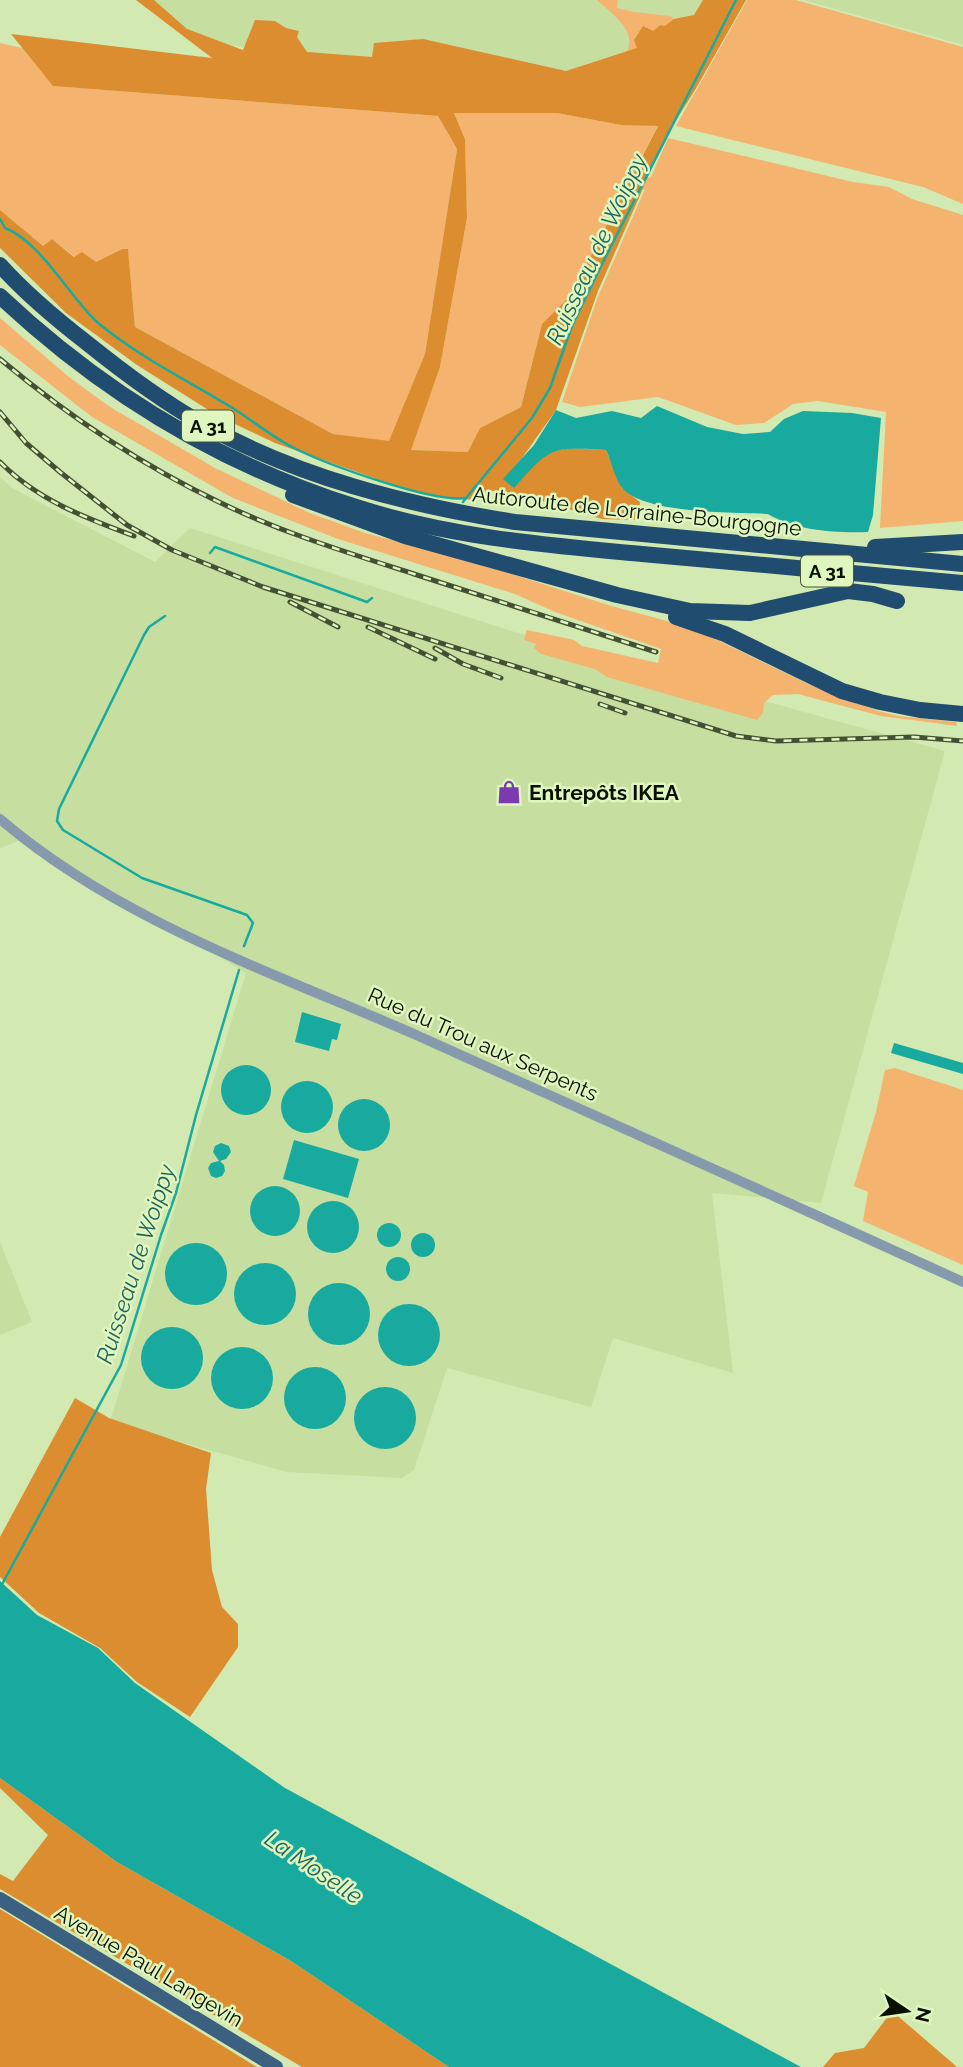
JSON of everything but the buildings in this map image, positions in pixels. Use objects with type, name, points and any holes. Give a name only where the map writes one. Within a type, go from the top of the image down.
[{"type":"highway","name":"Autoroute de Lorraine-Bourgogne","points":[[0,265],[57,319],[135,382],[201,423],[256,450],[387,496],[492,519],[963,564]]},
{"type":"highway","name":"Autoroute de Lorraine-Bourgogne","points":[[0,296],[89,372],[164,422],[276,478],[355,507],[478,536],[963,583]]},
{"type":"highway","points":[[222,453],[242,470],[315,505],[405,536],[617,595],[701,612],[740,614],[770,610],[848,591],[897,601]]},
{"type":"highway","points":[[838,553],[852,546],[925,546],[963,542]]},
{"type":"highway","points":[[617,595],[725,634],[842,691],[920,710],[963,714]]},
{"type":"main road","name":"Avenue Paul Langevin","points":[[0,1899],[276,2067]]},
{"type":"street","name":"Rue du Trou aux Serpents","points":[[0,819],[75,876],[169,927],[465,1057],[963,1282]]},
{"type":"shaded area","points":[[136,0],[154,0],[187,29],[243,50],[255,20],[275,21],[286,28],[299,31],[297,37],[307,52],[372,57],[374,43],[423,39],[566,71],[637,48],[634,40],[643,26],[653,31],[674,19],[694,15],[703,0],[746,0],[666,136],[598,291],[556,410],[520,461],[531,468],[547,453],[569,448],[606,450],[622,488],[640,502],[638,520],[602,519],[545,502],[492,491],[475,500],[438,497],[411,491],[275,443],[218,416],[137,365],[66,313],[0,248],[0,210],[43,246],[52,239],[74,257],[82,252],[96,262],[122,249],[128,249],[135,327],[333,434],[389,441],[425,354],[457,149],[438,116],[53,86],[11,34],[212,58]],"holes":[[[454,113],[557,113],[621,125],[658,126],[570,296],[542,324],[521,407],[480,428],[468,452],[411,450],[440,367],[467,218],[465,139]]]},
{"type":"shaded area","points":[[139,0],[746,0],[695,90],[454,55],[329,58],[206,42]]},
{"type":"shaded area","points":[[597,0],[618,0],[617,8],[670,16],[674,19],[665,26],[659,25],[638,48],[627,52],[629,37],[626,30]]},
{"type":"shaded area","points":[[747,0],[796,0],[963,47],[963,204],[923,187],[676,126]]},
{"type":"shaded area","points":[[803,0],[963,0],[963,45]]},
{"type":"shaded area","points":[[0,43],[22,48],[54,86],[438,116],[457,149],[425,354],[390,442],[333,434],[135,327],[128,249],[122,249],[96,262],[75,257],[52,239],[43,246],[0,210]]},
{"type":"shaded area","points":[[454,113],[557,113],[621,125],[658,125],[570,296],[542,324],[521,407],[480,428],[469,452],[410,450],[440,367],[467,218],[465,139]]},
{"type":"shaded area","points":[[668,138],[853,182],[889,187],[912,199],[963,215],[963,521],[880,528],[886,412],[818,401],[793,404],[764,423],[736,425],[658,397],[580,407],[562,402],[597,299],[645,189],[642,190],[651,177]]},
{"type":"shaded area","points":[[0,318],[69,377],[110,407],[215,468],[310,513],[365,533],[472,561],[608,605],[674,623],[709,636],[808,684],[878,711],[956,722],[957,726],[881,716],[798,694],[773,695],[764,703],[763,713],[757,720],[607,677],[595,669],[541,654],[534,648],[536,644],[524,640],[527,630],[658,663],[661,649],[555,612],[515,594],[338,539],[233,498],[92,417],[0,345]]},
{"type":"shaded area","points":[[0,477],[12,488],[155,562],[190,528],[515,632],[945,751],[821,1203],[712,1193],[733,1373],[613,1338],[591,1407],[447,1368],[414,1470],[402,1478],[287,1472],[110,1422],[246,973],[24,839],[0,848]]},
{"type":"shaded area","points":[[895,1068],[963,1090],[963,1265],[863,1221],[868,1192],[854,1186],[876,1112],[885,1070]]},
{"type":"shaded area","points":[[0,1242],[32,1322],[0,1335]]},
{"type":"shaded area","points":[[75,1398],[109,1418],[211,1453],[206,1489],[212,1570],[222,1607],[238,1624],[238,1647],[190,1717],[137,1682],[100,1648],[39,1613],[0,1577],[0,1537]]},
{"type":"shaded area","points":[[0,1778],[117,1862],[291,1961],[449,2067],[302,2067],[0,1889],[0,1874],[13,1881],[48,1835],[0,1788]]},
{"type":"shaded area","points":[[0,1909],[257,2067],[0,2067]]},
{"type":"shaded area","points":[[892,2011],[957,2067],[823,2067],[835,2053],[864,2048]]},
{"type":"water","points":[[657,406],[707,427],[743,434],[770,432],[784,419],[803,411],[852,413],[881,418],[873,515],[868,532],[816,530],[779,520],[768,514],[713,512],[652,504],[624,490],[606,450],[574,449],[553,452],[536,464],[514,488],[503,479],[534,445],[556,410],[576,418],[612,411],[641,418]]},
{"type":"water","points":[[302,1012],[341,1024],[337,1040],[332,1039],[329,1051],[295,1042]]},
{"type":"water","points":[[894,1043],[963,1063],[963,1074],[891,1053]]},
{"type":"water","points":[[246,1065],[264,1072],[271,1090],[264,1108],[246,1115],[228,1108],[221,1090],[228,1072]]},
{"type":"water","points":[[307,1081],[317,1083],[325,1089],[331,1097],[331,1117],[325,1125],[317,1131],[307,1133],[297,1131],[289,1125],[283,1117],[281,1107],[283,1097],[289,1089],[297,1083]]},
{"type":"water","points":[[364,1099],[374,1101],[382,1107],[388,1115],[388,1135],[382,1143],[374,1149],[364,1151],[354,1149],[346,1143],[340,1135],[338,1125],[340,1115],[346,1107],[354,1101]]},
{"type":"water","points":[[294,1140],[359,1159],[348,1198],[283,1179]]},
{"type":"water","points":[[221,1143],[229,1146],[231,1152],[226,1159],[220,1161],[225,1171],[222,1176],[216,1178],[211,1176],[208,1168],[211,1163],[219,1161],[213,1152],[215,1146]]},
{"type":"water","points":[[265,1187],[285,1187],[299,1201],[299,1221],[285,1235],[265,1235],[251,1221],[251,1201]]},
{"type":"water","points":[[333,1201],[343,1203],[351,1209],[357,1217],[357,1237],[351,1245],[343,1251],[333,1253],[323,1251],[315,1245],[309,1237],[307,1227],[309,1217],[315,1209],[323,1203]]},
{"type":"water","points":[[389,1223],[398,1226],[401,1235],[398,1244],[389,1247],[380,1244],[377,1235],[380,1226]]},
{"type":"water","points":[[423,1233],[432,1236],[435,1245],[432,1254],[423,1257],[414,1254],[411,1245],[414,1236]]},
{"type":"water","points":[[190,1243],[202,1243],[218,1252],[225,1262],[225,1286],[218,1296],[202,1305],[190,1305],[179,1300],[170,1291],[165,1280],[165,1268],[170,1257],[179,1248]]},
{"type":"water","points":[[398,1257],[407,1260],[410,1269],[407,1278],[398,1281],[389,1278],[386,1269],[389,1260]]},
{"type":"water","points":[[259,1263],[271,1263],[287,1272],[294,1282],[294,1306],[287,1316],[271,1325],[259,1325],[248,1320],[239,1311],[234,1300],[234,1288],[239,1277],[248,1268]]},
{"type":"water","points":[[333,1283],[345,1283],[361,1292],[368,1302],[368,1326],[361,1336],[345,1345],[333,1345],[322,1340],[313,1331],[308,1320],[308,1308],[313,1297],[322,1288]]},
{"type":"water","points":[[403,1304],[415,1304],[431,1313],[438,1323],[438,1347],[431,1357],[415,1366],[403,1366],[392,1361],[383,1352],[378,1341],[378,1329],[383,1318],[392,1309]]},
{"type":"water","points":[[166,1327],[178,1327],[194,1336],[201,1346],[201,1370],[194,1380],[178,1389],[166,1389],[155,1384],[146,1375],[141,1364],[141,1352],[146,1341],[155,1332]]},
{"type":"water","points":[[236,1347],[248,1347],[264,1356],[271,1366],[271,1390],[264,1400],[248,1409],[236,1409],[225,1404],[216,1395],[211,1384],[211,1372],[216,1361],[225,1352]]},
{"type":"water","points":[[309,1367],[321,1367],[337,1376],[344,1386],[344,1410],[337,1420],[321,1429],[309,1429],[298,1424],[289,1415],[284,1404],[284,1392],[289,1381],[298,1372]]},
{"type":"water","points":[[379,1387],[391,1387],[407,1396],[414,1406],[414,1430],[407,1440],[391,1449],[379,1449],[368,1444],[359,1435],[354,1424],[354,1412],[359,1401],[368,1392]]},
{"type":"water","name":"La Moselle","points":[[0,1581],[37,1615],[98,1648],[135,1683],[285,1788],[801,2067],[449,2067],[291,1961],[117,1862],[0,1778]]},
{"type":"waterway","name":"Ruisseau de Woippy","points":[[466,498],[532,418],[550,388],[572,326],[736,0]]},
{"type":"waterway","points":[[0,219],[5,228],[18,235],[43,257],[86,311],[112,334],[278,439],[309,455],[354,472],[429,495],[466,498],[463,502]]},
{"type":"waterway","name":"Ruisseau de Woippy","points":[[210,553],[215,547],[367,602],[372,598]]},
{"type":"waterway","name":"Ruisseau de Woippy","points":[[165,616],[149,627],[144,635],[59,809],[57,821],[63,830],[142,878],[247,915],[253,923],[244,946]]},
{"type":"waterway","name":"Ruisseau de Woippy","points":[[0,1588],[121,1365],[176,1193],[239,970]]},
{"type":"railway","points":[[0,359],[79,420],[134,456],[244,514],[341,550],[656,652]]},
{"type":"railway","points":[[0,412],[26,443],[127,525],[172,550],[263,587],[736,736],[776,741],[914,737],[963,741]]},
{"type":"railway","points":[[0,462],[46,497],[80,515],[134,536]]},
{"type":"railway","points":[[290,602],[338,627]]},
{"type":"railway","points":[[368,627],[435,659]]},
{"type":"railway","points":[[435,648],[463,664],[501,678]]},
{"type":"railway","points":[[600,704],[625,713]]},
{"type":"place","name":"Entrepôts IKEA","points":[[509,792]]}]
